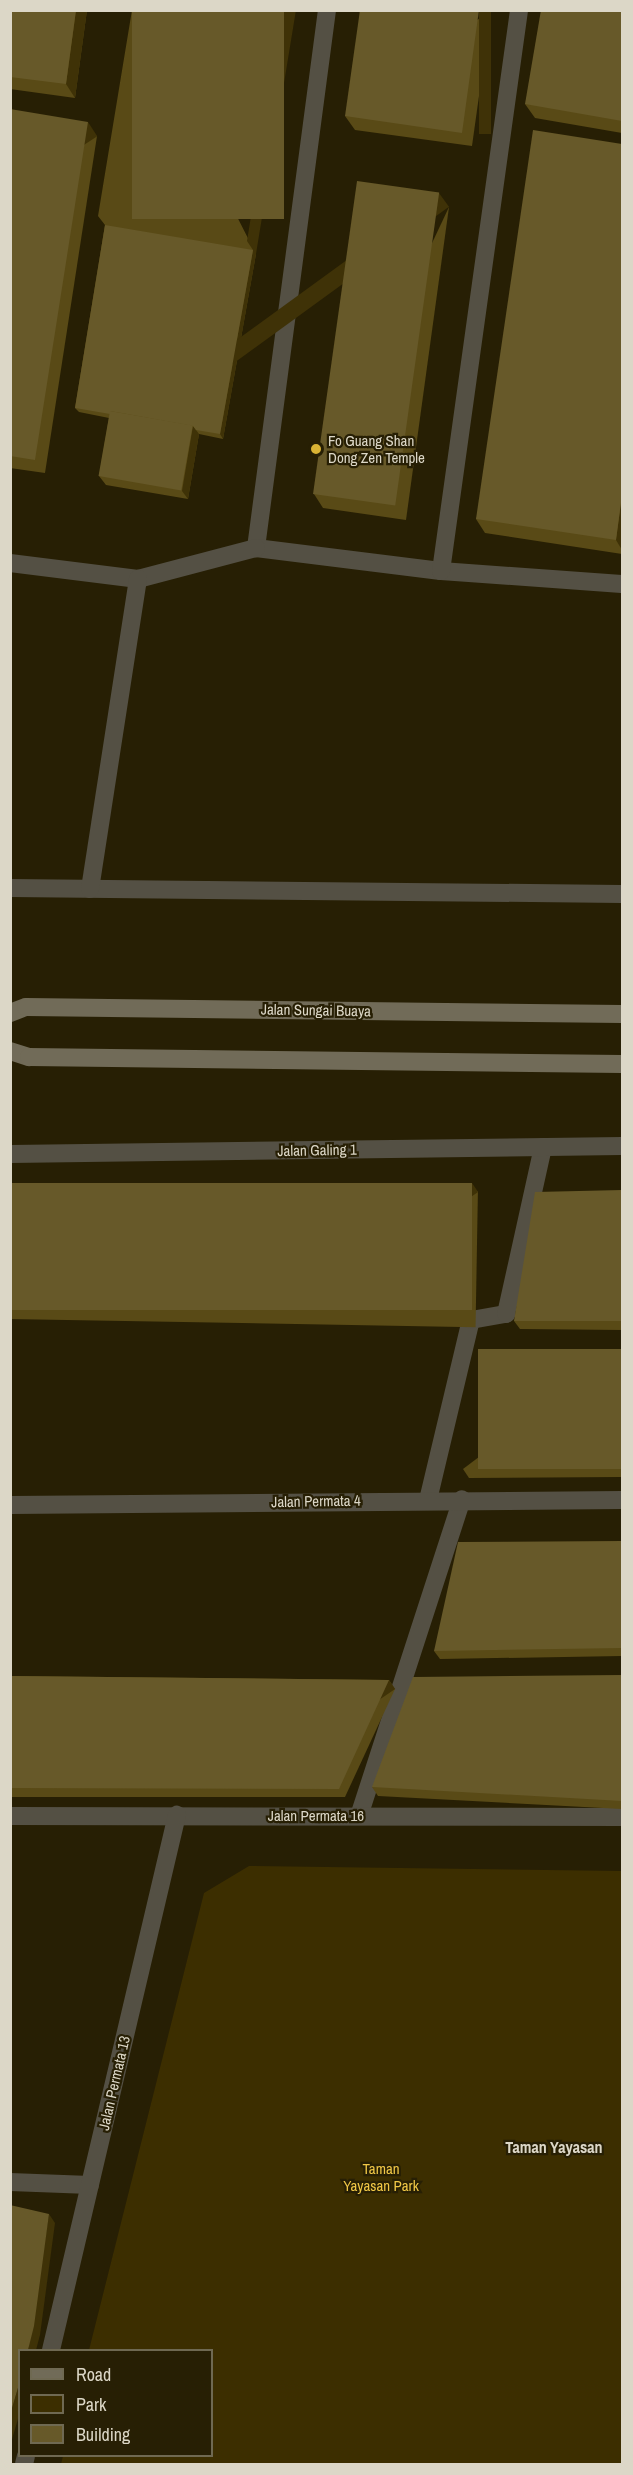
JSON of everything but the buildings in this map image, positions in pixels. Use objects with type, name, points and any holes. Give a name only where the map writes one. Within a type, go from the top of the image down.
[{"type":"street","points":[[256,548],[327,10]]},
{"type":"street","points":[[441,571],[519,10]]},
{"type":"street","points":[[10,563],[138,579],[256,548],[441,571],[622,584]]},
{"type":"street","points":[[90,889],[138,579]]},
{"type":"street","points":[[10,888],[622,894]]},
{"type":"street","name":"Jalan Sungai Buaya","points":[[10,1013],[26,1007],[622,1014]]},
{"type":"street","points":[[10,1051],[29,1057],[622,1064]]},
{"type":"street","name":"Jalan Galing 1","points":[[10,1154],[622,1146]]},
{"type":"street","points":[[428,1500],[471,1320],[506,1314],[543,1147]]},
{"type":"street","points":[[359,1816],[462,1499]]},
{"type":"street","name":"Jalan Permata 4","points":[[10,1505],[462,1499],[622,1500]]},
{"type":"street","name":"Jalan Permata 13","points":[[51,2349],[177,1815]]},
{"type":"street","name":"Jalan Permata 16","points":[[10,1816],[622,1817]]},
{"type":"street","points":[[10,2182],[90,2185]]},
{"type":"green space","name":"Taman Yayasan Park","points":[[249,1866],[622,1871],[622,2464],[61,2464],[63,2457],[213,2457],[213,2349],[89,2349],[204,1893]]},
{"type":"place","name":"Fo Guang Shan Dong Zen Temple","points":[[316,449]]},
{"type":"district","name":"Taman Yayasan","points":[[554,2147]]}]
